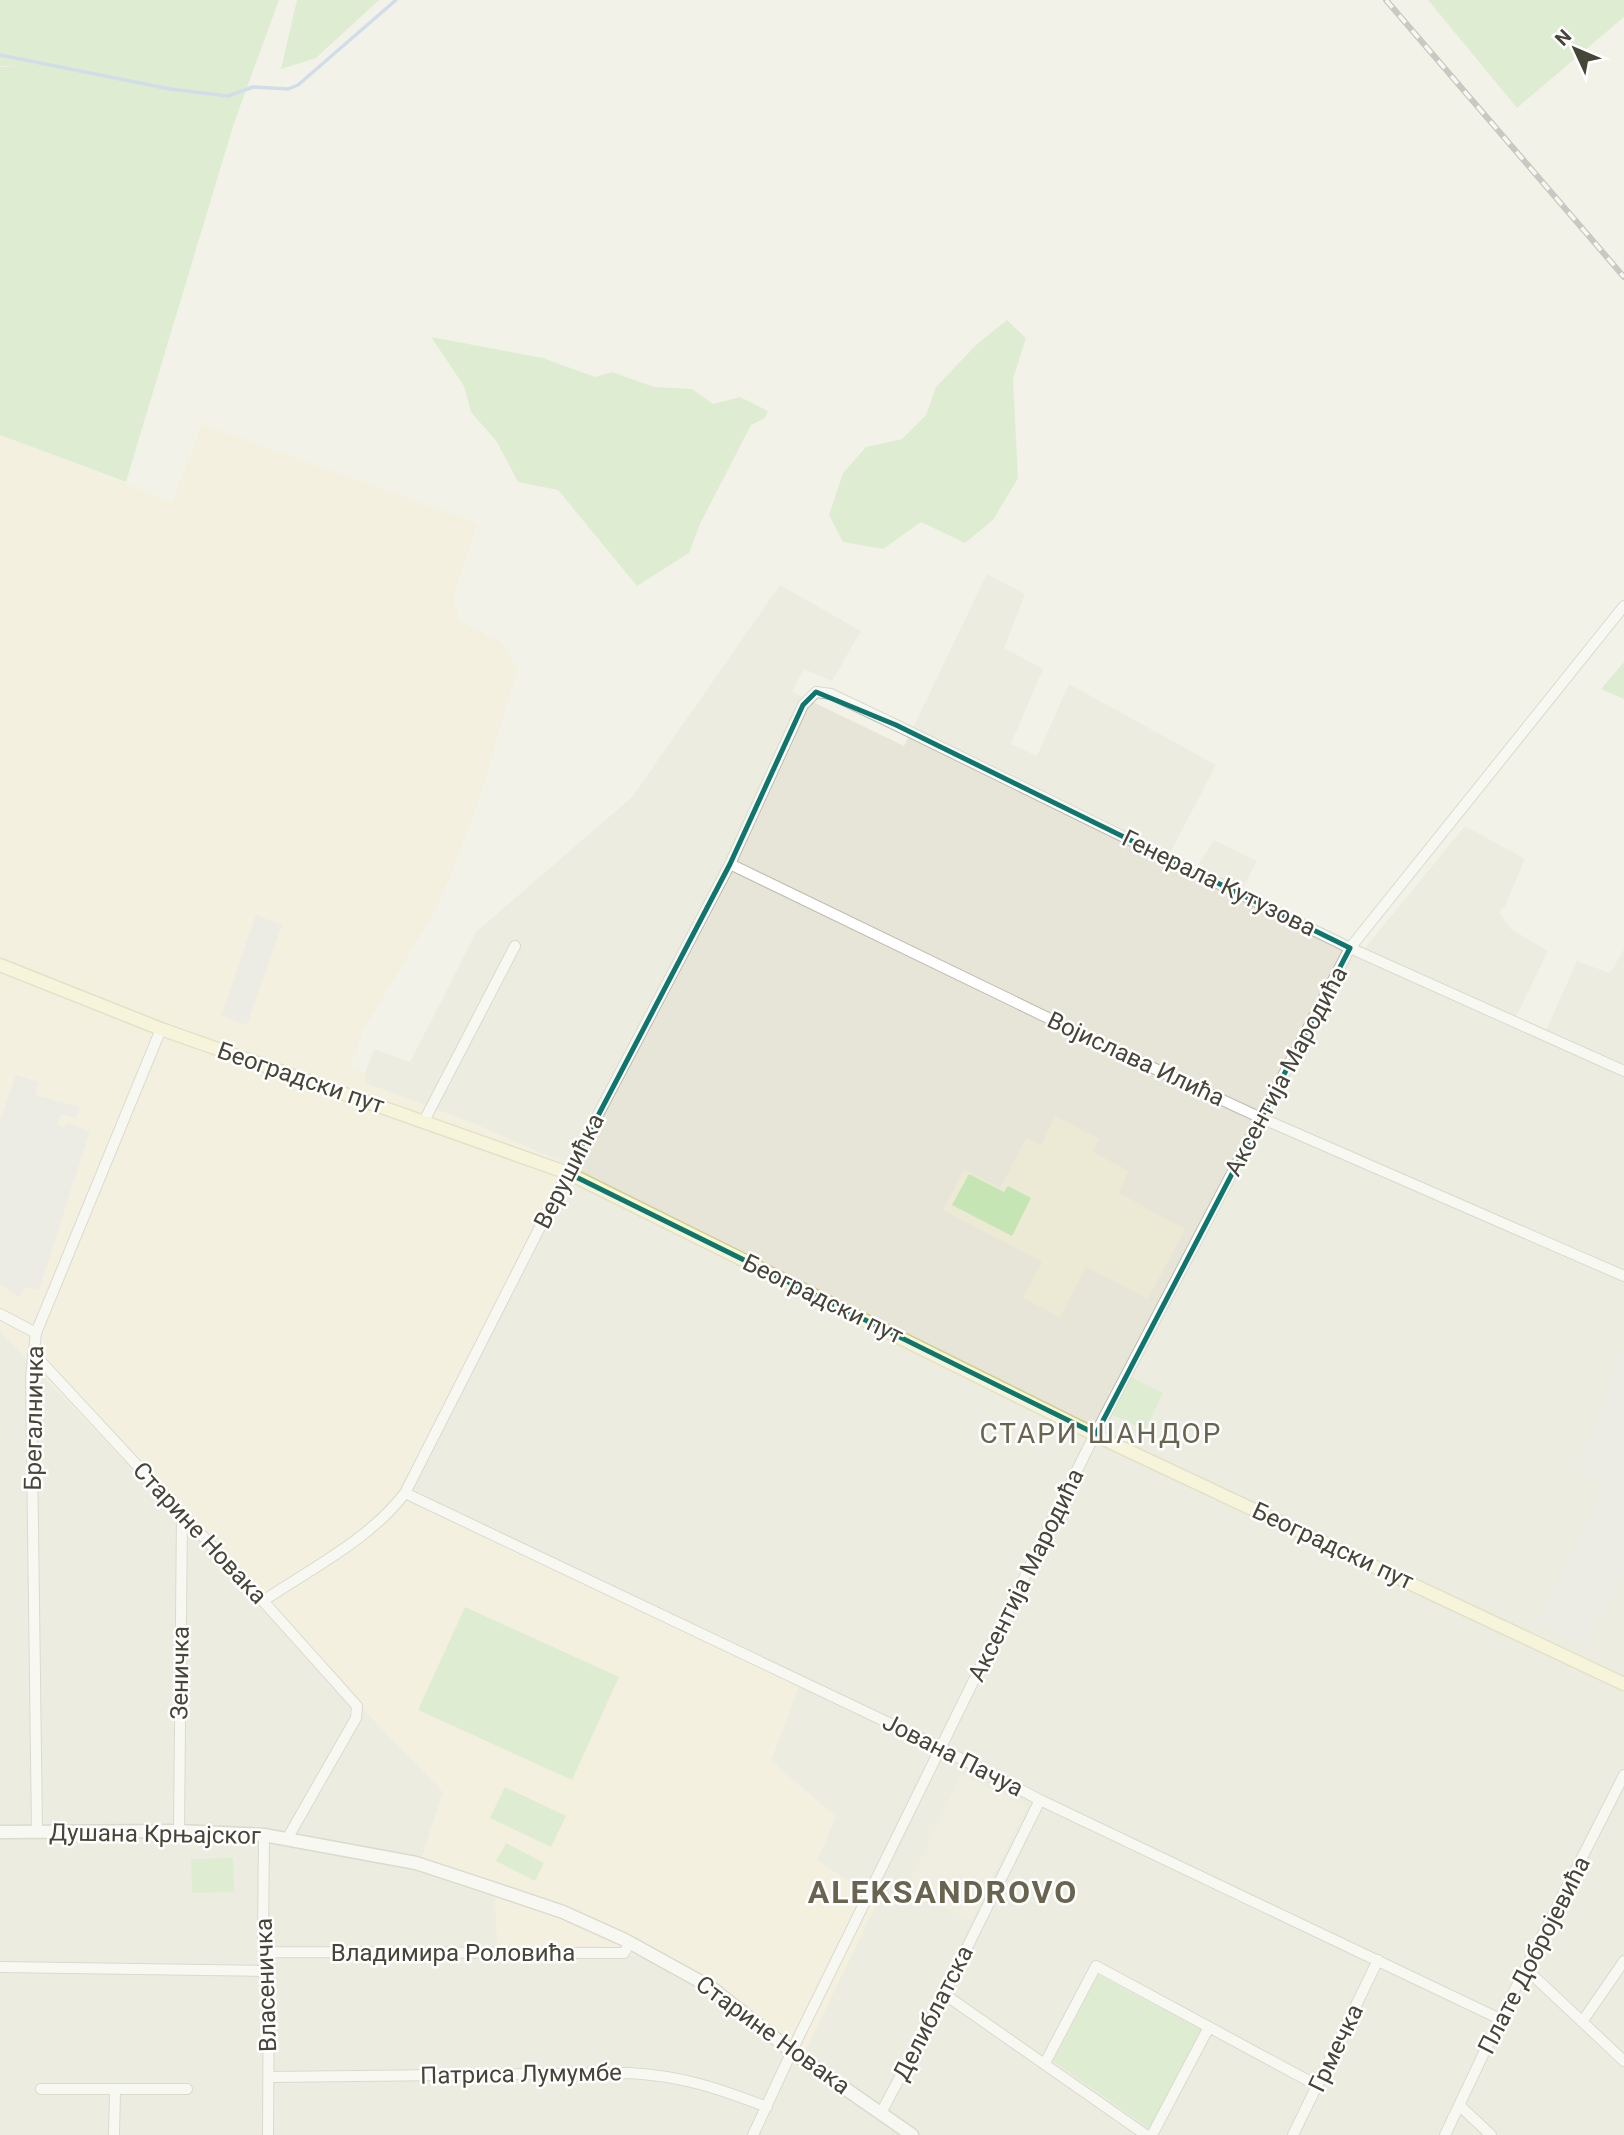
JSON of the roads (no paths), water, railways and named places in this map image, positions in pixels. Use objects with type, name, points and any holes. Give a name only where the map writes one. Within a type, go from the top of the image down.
[{"type":"main road","name":"Београдски пут","points":[[0,965],[161,1029],[568,1173],[1096,1434],[1624,1684]]},
{"type":"street","name":"Аксентија Мародића","points":[[753,2135],[791,2051],[1096,1434],[1350,948],[1624,606]]},
{"type":"street","name":"Генерала Кутузова","points":[[816,692],[831,694],[896,725],[1350,948],[1624,1071]]},
{"type":"street","name":"Верушићка","points":[[263,1601],[371,1528],[391,1511],[405,1493],[730,864],[803,705],[816,692]]},
{"type":"street","name":"Војислава Илића","points":[[730,864],[1261,1118],[1624,1276]]},
{"type":"street","points":[[424,1121],[515,946]]},
{"type":"street","name":"Брегалничка","points":[[37,1831],[30,1377],[36,1333],[161,1029]]},
{"type":"street","points":[[0,1314],[36,1333]]},
{"type":"street","name":"Старине Новака","points":[[33,1353],[356,1704],[356,1717],[287,1839]]},
{"type":"street","name":"Јована Пачуа","points":[[405,1493],[940,1747],[1040,1800],[1500,2019]]},
{"type":"street","name":"Зеничка","points":[[178,1831],[182,1514]]},
{"type":"street","name":"Плате Добројевића","points":[[1445,2135],[1500,2019],[1624,1775]]},
{"type":"street","name":"Делиблатска","points":[[881,2113],[944,1994],[1040,1800]]},
{"type":"street","name":"Душана Крњајског","points":[[0,1832],[178,1831],[264,1835],[287,1839],[416,1864],[563,1912],[630,1942]]},
{"type":"street","name":"Власеничка","points":[[264,1835],[263,1937],[268,1952],[269,1971],[268,2135]]},
{"type":"street","name":"Старине Новака","points":[[630,1942],[712,1988],[791,2051],[912,2135]]},
{"type":"street","name":"Владимира Роловића","points":[[268,1952],[624,1953],[630,1942]]},
{"type":"street","name":"Грмечка","points":[[1293,2135],[1378,1960]]},
{"type":"street","points":[[1581,2022],[1624,1961]]},
{"type":"street","points":[[1045,2063],[1096,1966],[1318,2086]]},
{"type":"street","points":[[0,1967],[269,1971]]},
{"type":"street","points":[[1526,1969],[1624,2061]]},
{"type":"street","points":[[944,1994],[1146,2135]]},
{"type":"street","points":[[1152,2135],[1209,2027]]},
{"type":"street","name":"Патриса Лумумбе","points":[[269,2077],[629,2073],[667,2075],[767,2107]]},
{"type":"street","points":[[41,2089],[187,2089]]},
{"type":"street","points":[[114,2135],[116,2089]]},
{"type":"street","points":[[1460,2106],[1491,2135]]},
{"type":"waterway","points":[[0,55],[170,89],[228,96],[253,87],[288,89],[298,85],[396,0]]},
{"type":"railway","points":[[1386,0],[1624,277]]},
{"type":"district","name":"СТАРИ ШАНДОР","points":[[1101,1433]]},
{"type":"district","name":"ALEKSANDROVO","points":[[943,1892]]}]
